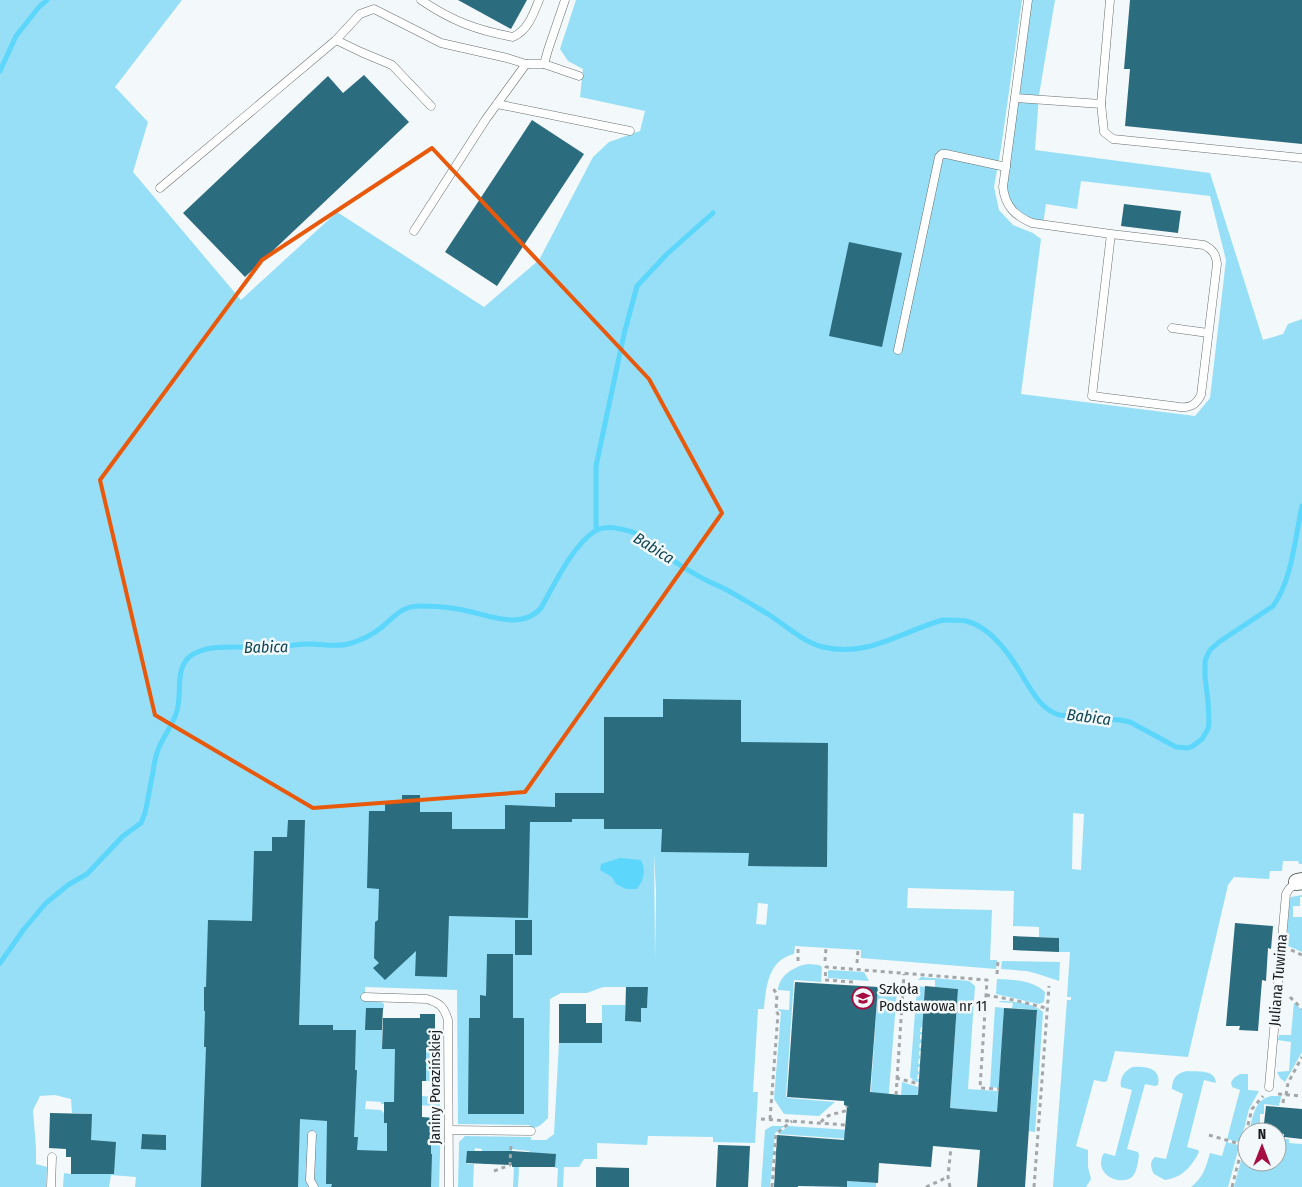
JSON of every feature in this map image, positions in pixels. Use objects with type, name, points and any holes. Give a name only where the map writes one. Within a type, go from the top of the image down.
[{"type":"lane","points":[[421,0],[444,15],[461,23],[512,37],[523,31],[529,23],[539,0]]},
{"type":"lane","points":[[544,64],[565,0]]},
{"type":"lane","points":[[1028,0],[1003,187],[1004,198],[1014,213],[1032,223],[1204,245],[1212,249],[1216,256],[1217,264],[1200,395],[1196,403],[1189,407],[1092,396],[1112,234]]},
{"type":"lane","points":[[1110,0],[1101,104],[1104,132],[1113,139],[1302,158]]},
{"type":"lane","points":[[160,188],[336,40],[360,14],[374,10],[441,43],[526,64],[544,64],[579,76]]},
{"type":"lane","points":[[336,40],[392,65],[431,106]]},
{"type":"lane","points":[[414,231],[496,104],[526,64]]},
{"type":"lane","points":[[1015,98],[1101,104]]},
{"type":"lane","points":[[496,104],[630,131]]},
{"type":"lane","points":[[898,350],[939,157],[942,154],[946,154],[1006,167]]},
{"type":"lane","points":[[1172,328],[1208,333]]},
{"type":"lane","name":"Juliana Tuwima","points":[[1267,1090],[1286,894],[1289,889],[1300,882]]},
{"type":"lane","name":"Janiny Porazińskiej","points":[[365,997],[427,999],[442,1007],[446,1013],[448,1020],[449,1187]]},
{"type":"lane","points":[[449,1130],[531,1131]]},
{"type":"lane","points":[[312,1135],[310,1180],[314,1187]]},
{"type":"lane","points":[[51,1187],[52,1156]]},
{"type":"path","points":[[798,946],[798,961]]},
{"type":"path","points":[[825,961],[826,948]]},
{"type":"path","points":[[857,963],[858,950]]},
{"type":"path","points":[[997,974],[998,960]]},
{"type":"path","points":[[853,982],[825,980],[826,967],[987,980],[980,1088],[998,1089]]},
{"type":"path","points":[[896,1095],[904,974]]},
{"type":"path","points":[[770,1119],[778,1014],[776,1011],[777,994],[772,986]]},
{"type":"path","points":[[1034,1187],[1048,986]]},
{"type":"path","points":[[986,995],[1046,1008]]},
{"type":"path","points":[[1283,1104],[1288,1083],[1302,1057]]},
{"type":"path","points":[[896,1078],[919,1084]]},
{"type":"path","points":[[1249,1122],[1252,1109],[1267,1090]]},
{"type":"path","points":[[1274,1094],[1302,1096]]},
{"type":"path","points":[[820,1123],[827,1116],[847,1110],[847,1106]]},
{"type":"path","points":[[762,1119],[846,1125]]},
{"type":"path","points":[[772,1187],[776,1134],[793,1121]]},
{"type":"path","points":[[494,1171],[510,1165],[511,1131]]},
{"type":"path","points":[[1209,1135],[1237,1142]]},
{"type":"path","points":[[950,1187],[948,1177],[951,1147]]},
{"type":"path","points":[[1232,1187],[1237,1167]]},
{"type":"path","points":[[926,1187],[948,1177]]},
{"type":"highlighted area","points":[[432,148],[649,379],[722,513],[525,792],[313,808],[155,715],[100,480],[262,260]]},
{"type":"shaded area","points":[[0,0],[182,0],[115,87],[148,122],[133,172],[241,300],[337,212],[484,307],[539,260],[593,157],[609,142],[640,131],[645,111],[580,97],[583,69],[568,61],[560,49],[576,0],[1022,0],[994,187],[999,210],[1013,225],[1033,233],[1041,239],[1021,394],[1195,416],[1210,398],[1226,260],[1210,196],[1081,181],[1077,209],[1046,204],[1043,225],[1023,219],[1005,198],[1028,0],[1055,0],[1039,95],[1035,150],[1210,173],[1263,340],[1283,334],[1288,324],[1302,319],[1302,864],[1299,864],[1298,861],[1283,861],[1282,871],[1270,871],[1269,879],[1234,877],[1228,885],[1188,1057],[1115,1051],[1107,1081],[1094,1080],[1076,1146],[1088,1150],[1088,1167],[1091,1179],[1086,1187],[1053,1187],[1067,1000],[1071,1000],[1071,997],[1067,997],[1070,952],[1059,952],[1059,938],[1039,937],[1039,927],[1013,926],[1014,891],[908,888],[907,908],[992,910],[990,960],[997,960],[996,969],[861,958],[861,950],[795,946],[794,954],[785,957],[774,968],[766,992],[764,1009],[758,1009],[753,1092],[758,1092],[755,1143],[713,1142],[713,1137],[648,1136],[647,1145],[597,1143],[597,1159],[584,1159],[579,1167],[564,1167],[563,1187],[557,1187],[558,1168],[555,1168],[555,1154],[530,1153],[529,1151],[512,1149],[512,1165],[491,1152],[491,1164],[482,1164],[482,1149],[475,1148],[474,1154],[468,1154],[467,1164],[474,1164],[473,1187],[458,1187],[459,1142],[465,1136],[531,1137],[531,1140],[546,1140],[554,1134],[559,1004],[586,1004],[586,1023],[602,1023],[602,1005],[625,1005],[625,1021],[641,1022],[641,1008],[647,1007],[648,987],[603,987],[587,993],[561,993],[550,999],[548,1118],[539,1126],[531,1128],[530,1125],[458,1124],[457,990],[365,987],[365,999],[379,1000],[384,1004],[384,1009],[366,1008],[366,1029],[382,1030],[382,1049],[440,1049],[439,1081],[422,1081],[422,1096],[439,1097],[440,1106],[381,1104],[381,1102],[366,1101],[365,1109],[420,1117],[441,1117],[439,1187],[135,1187],[136,1177],[111,1175],[109,1187],[63,1187],[64,1173],[71,1174],[91,1114],[72,1113],[71,1099],[55,1095],[40,1096],[33,1110],[36,1164],[47,1167],[46,1187],[0,1187]],"holes":[[[1073,813],[1084,814],[1081,870],[1072,869]],[[654,853],[656,892],[655,960]],[[758,903],[768,904],[766,925],[756,924]],[[142,1134],[166,1135],[166,1149],[141,1149]]]},
{"type":"shaded area","points":[[620,858],[641,860],[644,875],[637,889],[626,889],[616,884],[612,877],[600,870],[601,864]]},
{"type":"shaded area","points":[[1302,895],[1300,897],[1300,906],[1293,906],[1293,917],[1302,917],[1302,952],[1286,945],[1290,900],[1291,897]]},
{"type":"shaded area","points":[[1002,961],[1060,962],[1059,981],[1027,971],[1001,969]]},
{"type":"shaded area","points":[[808,964],[822,967],[821,982],[794,980],[786,1096],[788,1098],[835,1102],[819,1116],[784,1114],[774,1099],[781,1012],[777,1009],[789,1010],[790,991],[778,990],[779,985],[788,972]]},
{"type":"shaded area","points":[[828,971],[864,972],[869,981],[828,978]]},
{"type":"shaded area","points":[[921,977],[969,981],[975,986],[968,1089],[998,1091],[997,1112],[950,1108],[958,989],[935,987],[935,980],[918,980]]},
{"type":"shaded area","points":[[997,979],[1022,981],[1034,985],[1045,992],[1044,1002],[1039,1004],[996,994]]},
{"type":"shaded area","points":[[918,986],[925,987],[923,1027],[921,1027],[920,1032],[922,1032],[920,1039],[922,1043],[920,1043],[919,1047],[921,1048],[918,1063],[920,1067],[918,1067],[919,1074],[917,1079],[919,1079],[919,1082],[914,1081],[910,1077]]},
{"type":"shaded area","points":[[878,987],[895,988],[897,990],[888,1104],[870,1103]]},
{"type":"shaded area","points":[[1000,1001],[1034,1006],[1043,1012],[1035,1132],[1029,1131],[1037,1010],[1012,1008],[1013,1003]]},
{"type":"shaded area","points":[[1294,1003],[1302,1010],[1302,1052],[1285,1082],[1277,1072],[1289,1071],[1291,1042],[1278,1040],[1279,1035],[1291,1035]]},
{"type":"shaded area","points":[[995,1007],[1004,1008],[999,1088],[990,1087]]},
{"type":"shaded area","points":[[1133,1067],[1152,1069],[1159,1079],[1158,1085],[1145,1084],[1127,1149],[1138,1152],[1137,1167],[1132,1177],[1127,1180],[1120,1180],[1114,1179],[1104,1172],[1101,1167],[1101,1160],[1104,1153],[1115,1156],[1132,1090],[1121,1087],[1121,1080],[1125,1072]]},
{"type":"shaded area","points":[[1187,1071],[1210,1073],[1213,1075],[1216,1083],[1204,1080],[1187,1147],[1199,1152],[1186,1170],[1176,1177],[1165,1180],[1154,1174],[1151,1163],[1155,1157],[1166,1159],[1183,1094],[1172,1089],[1173,1082],[1177,1075]]},
{"type":"shaded area","points":[[1240,1074],[1248,1074],[1248,1090],[1259,1091],[1249,1109],[1246,1122],[1237,1122],[1237,1142],[1227,1139],[1240,1090],[1232,1087],[1231,1082]]},
{"type":"shaded area","points":[[902,1082],[918,1087],[917,1106],[904,1095],[901,1095]]},
{"type":"shaded area","points":[[1281,1096],[1279,1106],[1264,1104],[1264,1114],[1260,1114],[1260,1122],[1251,1122],[1255,1110],[1265,1098]]},
{"type":"shaded area","points":[[772,1126],[785,1126],[775,1133],[770,1187],[761,1187],[765,1130]]},
{"type":"shaded area","points":[[788,1126],[850,1130],[849,1139],[778,1134]]},
{"type":"shaded area","points":[[1287,1139],[1289,1139],[1289,1143],[1302,1144],[1302,1187],[1234,1187],[1238,1172],[1287,1172]]},
{"type":"shaded area","points":[[1226,1142],[1237,1145],[1237,1154],[1228,1187],[1191,1187],[1201,1176],[1210,1153],[1222,1156]]},
{"type":"shaded area","points":[[514,1167],[519,1167],[518,1187],[513,1187]]},
{"type":"shaded area","points":[[847,1181],[876,1183],[876,1187],[847,1187]]},
{"type":"building","points":[[458,0],[527,0],[511,29]]},
{"type":"building","points":[[1130,0],[1302,0],[1302,144],[1125,126],[1130,69],[1124,69]]},
{"type":"building","points":[[364,75],[409,122],[245,277],[183,213],[328,76],[343,93]]},
{"type":"building","points":[[532,120],[584,154],[497,286],[445,252]]},
{"type":"building","points":[[1124,204],[1181,211],[1178,233],[1121,226]]},
{"type":"building","points":[[849,242],[902,253],[882,347],[829,336]]},
{"type":"building","points":[[663,699],[741,700],[741,742],[828,743],[827,867],[748,866],[749,853],[661,852],[662,829],[604,829],[604,819],[572,819],[572,822],[530,822],[528,918],[449,916],[447,977],[415,976],[416,951],[385,980],[373,968],[379,963],[374,958],[375,922],[378,920],[379,889],[367,888],[369,811],[385,811],[385,803],[402,803],[402,795],[420,795],[420,812],[452,812],[452,829],[505,829],[505,805],[555,807],[555,793],[604,793],[604,717],[663,717]]},
{"type":"building","points":[[288,820],[305,820],[299,1025],[333,1025],[333,1030],[356,1030],[355,1070],[357,1070],[354,1137],[358,1137],[357,1150],[387,1151],[387,1123],[384,1123],[384,1102],[394,1102],[395,1049],[382,1049],[383,1018],[420,1018],[420,1014],[435,1014],[435,1048],[426,1048],[426,1081],[422,1081],[422,1117],[431,1118],[431,1187],[331,1187],[332,1184],[326,1184],[327,1121],[300,1119],[298,1187],[201,1187],[206,1047],[204,1047],[204,987],[206,987],[208,920],[252,921],[254,851],[272,851],[272,837],[287,837]]},
{"type":"building","points":[[515,920],[532,920],[532,955],[515,955]]},
{"type":"building","points":[[1235,923],[1273,926],[1271,949],[1268,948],[1266,981],[1262,980],[1258,1031],[1239,1030],[1240,1026],[1226,1026]]},
{"type":"building","points":[[1013,936],[1059,938],[1059,952],[1013,950]]},
{"type":"building","points":[[487,954],[513,954],[513,1018],[524,1018],[524,1114],[468,1114],[469,1018],[480,1018],[480,995],[486,996]]},
{"type":"building","points":[[795,982],[878,987],[870,1092],[901,1095],[918,1095],[925,986],[958,989],[950,1108],[997,1112],[1004,1008],[1037,1010],[1025,1187],[977,1187],[980,1150],[933,1146],[931,1167],[879,1163],[878,1183],[847,1181],[847,1187],[774,1187],[777,1135],[844,1140],[847,1106],[844,1105],[844,1101],[787,1097]]},
{"type":"building","points":[[626,987],[648,987],[647,1008],[641,1008],[641,1022],[625,1021]]},
{"type":"building","points":[[559,1004],[586,1004],[586,1023],[602,1023],[602,1043],[559,1043]]},
{"type":"building","points":[[366,1008],[383,1008],[382,1030],[365,1030]]},
{"type":"building","points":[[1266,1106],[1302,1109],[1302,1139],[1287,1137],[1287,1122],[1264,1122]]},
{"type":"building","points":[[50,1113],[92,1114],[91,1140],[116,1142],[114,1174],[71,1174],[71,1157],[66,1157],[66,1149],[49,1148]]},
{"type":"building","points":[[142,1134],[166,1135],[166,1150],[141,1149]]},
{"type":"building","points":[[718,1145],[750,1146],[748,1187],[716,1187]]},
{"type":"building","points":[[467,1151],[512,1151],[556,1154],[555,1167],[512,1167],[512,1165],[466,1163]]},
{"type":"building","points":[[596,1167],[629,1168],[629,1187],[596,1187]]},
{"type":"waterway","points":[[0,71],[16,36],[47,0]]},
{"type":"waterway","points":[[596,530],[596,466],[624,334],[637,286],[667,254],[713,213]]},
{"type":"waterway","name":"Babica","points":[[0,963],[24,929],[46,903],[68,885],[87,874],[123,836],[141,823],[145,813],[157,753],[177,712],[184,663],[193,654],[202,650],[226,647],[274,647],[310,644],[344,645],[370,635],[399,612],[414,606],[449,608],[501,619],[523,619],[541,608],[564,566],[587,538],[600,529],[615,528],[635,533],[685,568],[768,614],[801,637],[823,647],[855,649],[870,646],[943,620],[958,620],[975,624],[984,629],[999,643],[1013,660],[1030,689],[1047,709],[1059,715],[1130,722],[1176,747],[1188,748],[1202,739],[1208,729],[1208,701],[1205,677],[1205,661],[1207,656],[1210,650],[1219,642],[1273,606],[1285,584],[1289,571],[1302,506]]},
{"type":"place","name":"Szkoła Podstawowa nr 11","points":[[863,998]]}]
